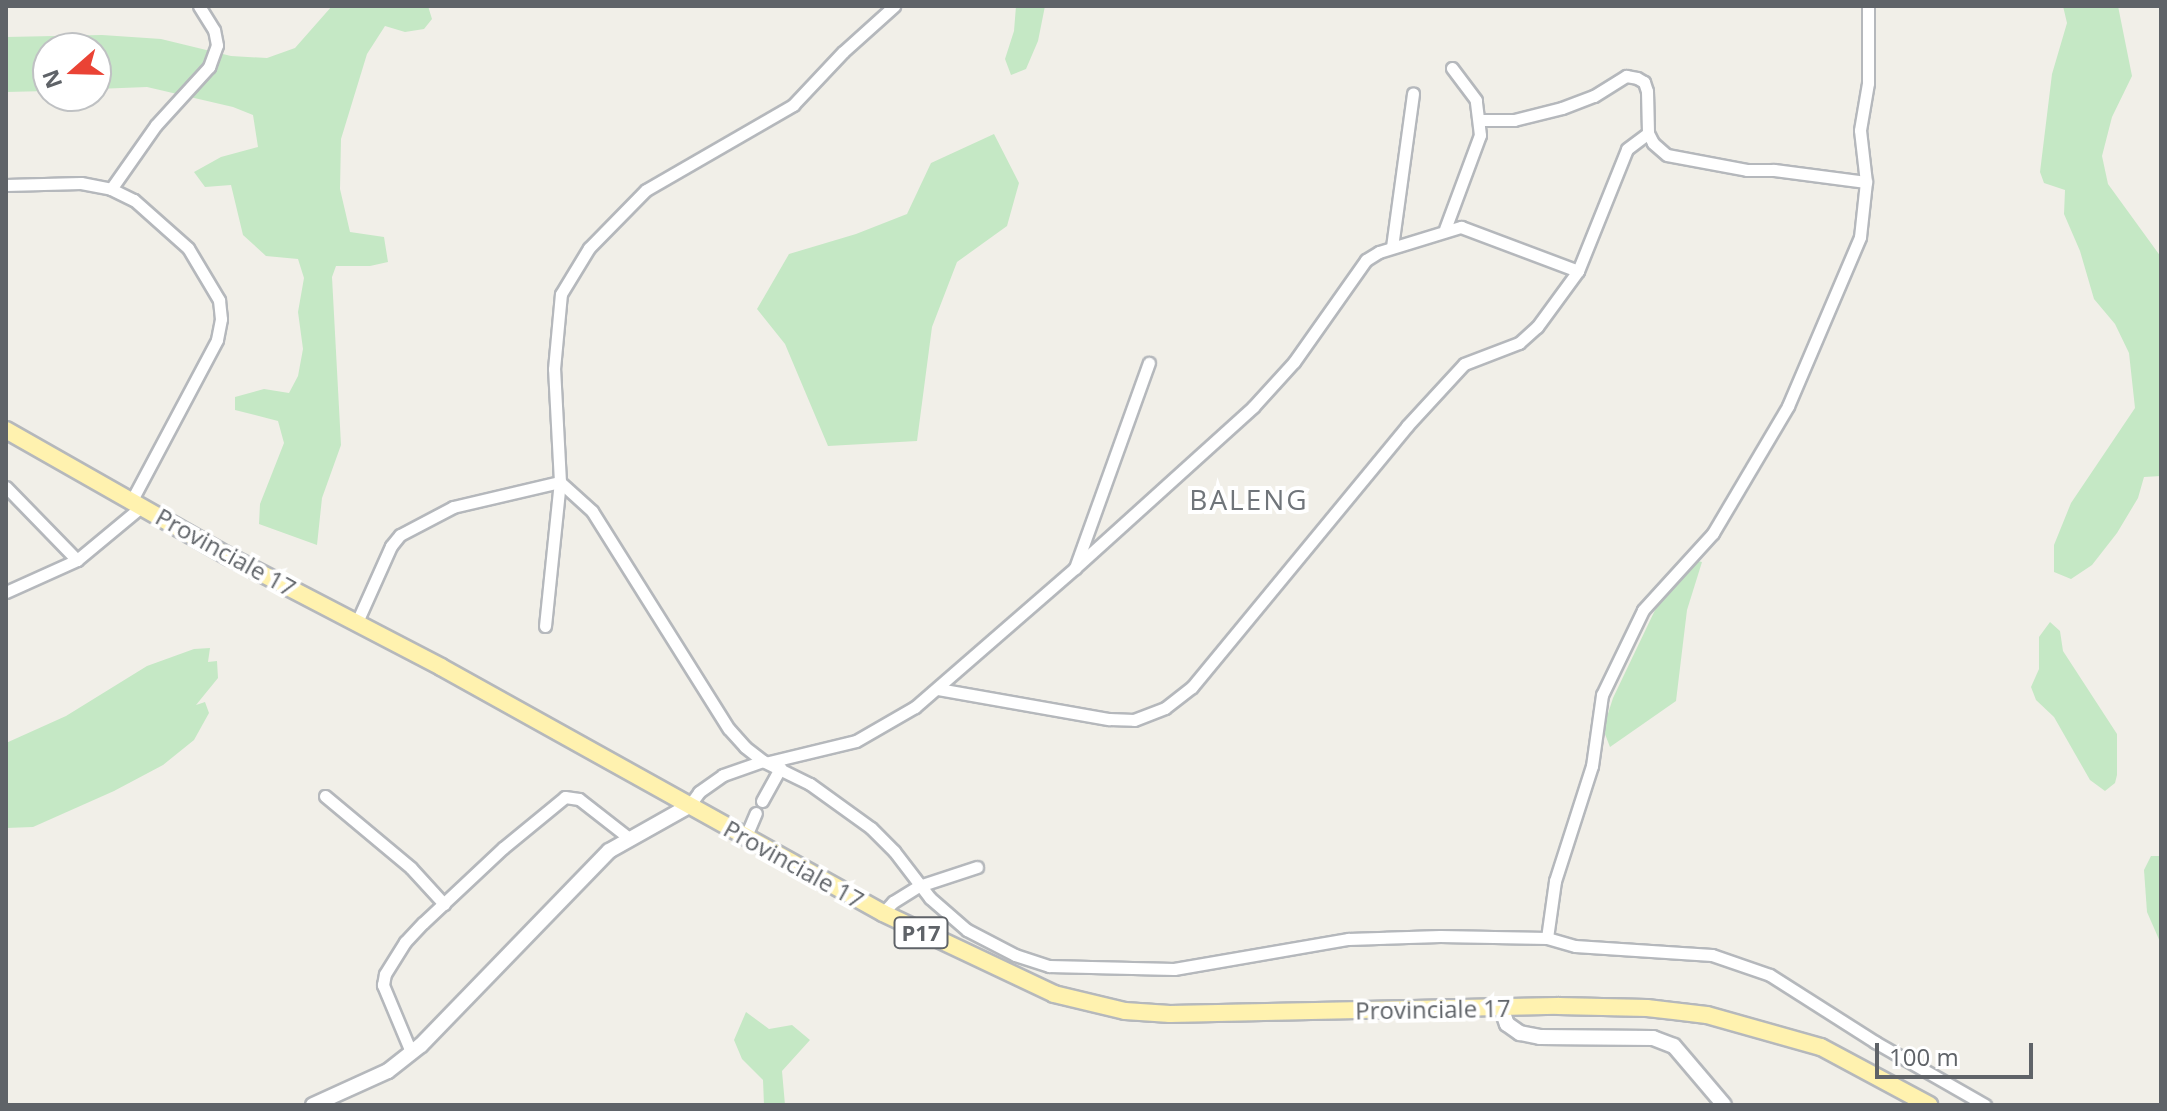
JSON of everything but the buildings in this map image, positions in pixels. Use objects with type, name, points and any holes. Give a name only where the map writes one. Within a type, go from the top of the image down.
[{"type":"main road","name":"Provinciale 17","points":[[6,430],[230,557],[357,622],[883,913],[1054,994],[1125,1011],[1216,1015],[1501,1007],[1647,1008],[1735,1021],[1821,1047],[1929,1105]]},
{"type":"street","points":[[111,189],[156,125],[209,67],[217,45],[214,30],[199,6]]},
{"type":"street","points":[[545,626],[560,482],[554,369],[561,294],[589,248],[646,190],[793,105],[843,52],[894,6]]},
{"type":"street","points":[[1547,938],[1555,881],[1592,766],[1602,695],[1643,610],[1713,533],[1788,406],[1860,237],[1866,182],[1860,130],[1868,83],[1868,6]]},
{"type":"street","points":[[1445,229],[1480,135],[1476,100],[1452,68]]},
{"type":"street","points":[[1480,120],[1514,120],[1562,108],[1594,96],[1626,76],[1644,82],[1648,133],[1653,143],[1667,155],[1747,170],[1774,170],[1866,182]]},
{"type":"street","points":[[1392,247],[1413,93]]},
{"type":"street","points":[[938,689],[1109,719],[1134,720],[1165,708],[1192,687],[1407,426],[1464,364],[1519,343],[1537,327],[1578,271],[1627,149],[1648,133]]},
{"type":"street","points":[[6,185],[81,183],[111,189],[134,200],[188,248],[219,300],[221,319],[217,340],[137,503],[77,560],[6,592]]},
{"type":"street","points":[[313,1105],[388,1071],[469,997],[583,875],[629,838],[654,828],[689,806],[710,783],[856,741],[915,707],[938,689],[1253,407],[1294,362],[1366,260],[1392,247],[1445,229],[1461,227],[1578,271]]},
{"type":"street","points":[[1075,568],[1149,363]]},
{"type":"street","points":[[357,622],[391,546],[400,535],[453,507],[560,482]]},
{"type":"street","points":[[560,482],[592,511],[729,729],[771,763],[835,801],[871,828],[894,851],[919,886],[978,937],[1015,955],[1049,966],[1191,968],[1274,949],[1348,939],[1547,938],[1575,946],[1712,955],[1770,975],[1875,1042],[1985,1105]]},
{"type":"street","points":[[6,487],[77,560]]},
{"type":"street","points":[[762,801],[771,763]]},
{"type":"street","points":[[325,796],[411,868],[444,904]]},
{"type":"street","points":[[411,1052],[385,996],[385,974],[405,942],[540,815],[565,797],[579,799],[629,838]]},
{"type":"street","points":[[746,836],[756,813]]},
{"type":"street","points":[[883,913],[893,902],[919,886],[977,867]]},
{"type":"street","points":[[1501,1007],[1507,1024],[1520,1033],[1540,1037],[1653,1038],[1674,1046],[1724,1105]]},
{"type":"green space","points":[[332,6],[428,6],[432,19],[424,29],[405,32],[385,26],[367,54],[341,139],[340,189],[350,232],[384,237],[388,262],[370,266],[336,266],[332,277],[341,445],[322,498],[317,545],[259,524],[260,504],[284,443],[278,421],[235,410],[235,397],[264,389],[289,393],[298,376],[303,349],[298,312],[304,278],[298,259],[266,256],[243,235],[231,185],[205,187],[194,172],[221,157],[258,147],[253,115],[233,107],[147,87],[112,88],[112,36],[161,39],[231,56],[267,58],[295,48]]},
{"type":"green space","points":[[1016,6],[1045,6],[1038,41],[1026,69],[1011,75],[1005,59],[1014,31]]},
{"type":"green space","points":[[2063,6],[2118,6],[2132,76],[2112,117],[2102,156],[2108,184],[2161,257],[2161,476],[2144,477],[2138,498],[2117,533],[2092,565],[2071,579],[2054,572],[2054,545],[2071,503],[2135,408],[2129,353],[2115,324],[2094,299],[2080,251],[2064,214],[2065,190],[2044,183],[2040,172],[2052,74],[2067,23]]},
{"type":"green space","points":[[32,36],[32,91],[6,92],[6,37]]},
{"type":"green space","points":[[994,134],[1019,183],[1007,226],[957,262],[932,327],[917,441],[828,446],[785,344],[757,309],[789,254],[856,234],[907,214],[931,163]]},
{"type":"green space","points":[[1690,559],[1702,562],[1687,610],[1676,701],[1610,747],[1603,729],[1613,698],[1667,585]]},
{"type":"green space","points":[[2050,622],[2060,631],[2063,651],[2117,734],[2117,775],[2115,783],[2105,791],[2090,780],[2054,717],[2036,700],[2031,687],[2039,669],[2039,637]]},
{"type":"green space","points":[[210,648],[208,662],[217,661],[218,678],[196,705],[205,702],[209,713],[194,740],[163,765],[114,791],[33,827],[6,828],[6,743],[66,716],[147,666],[194,649]]},
{"type":"green space","points":[[2151,856],[2161,856],[2161,944],[2147,912],[2144,870]]},
{"type":"green space","points":[[746,1012],[769,1029],[792,1025],[810,1040],[782,1071],[785,1105],[764,1105],[763,1080],[742,1059],[734,1040]]},
{"type":"district","name":"BALENG","points":[[1249,499]]}]
